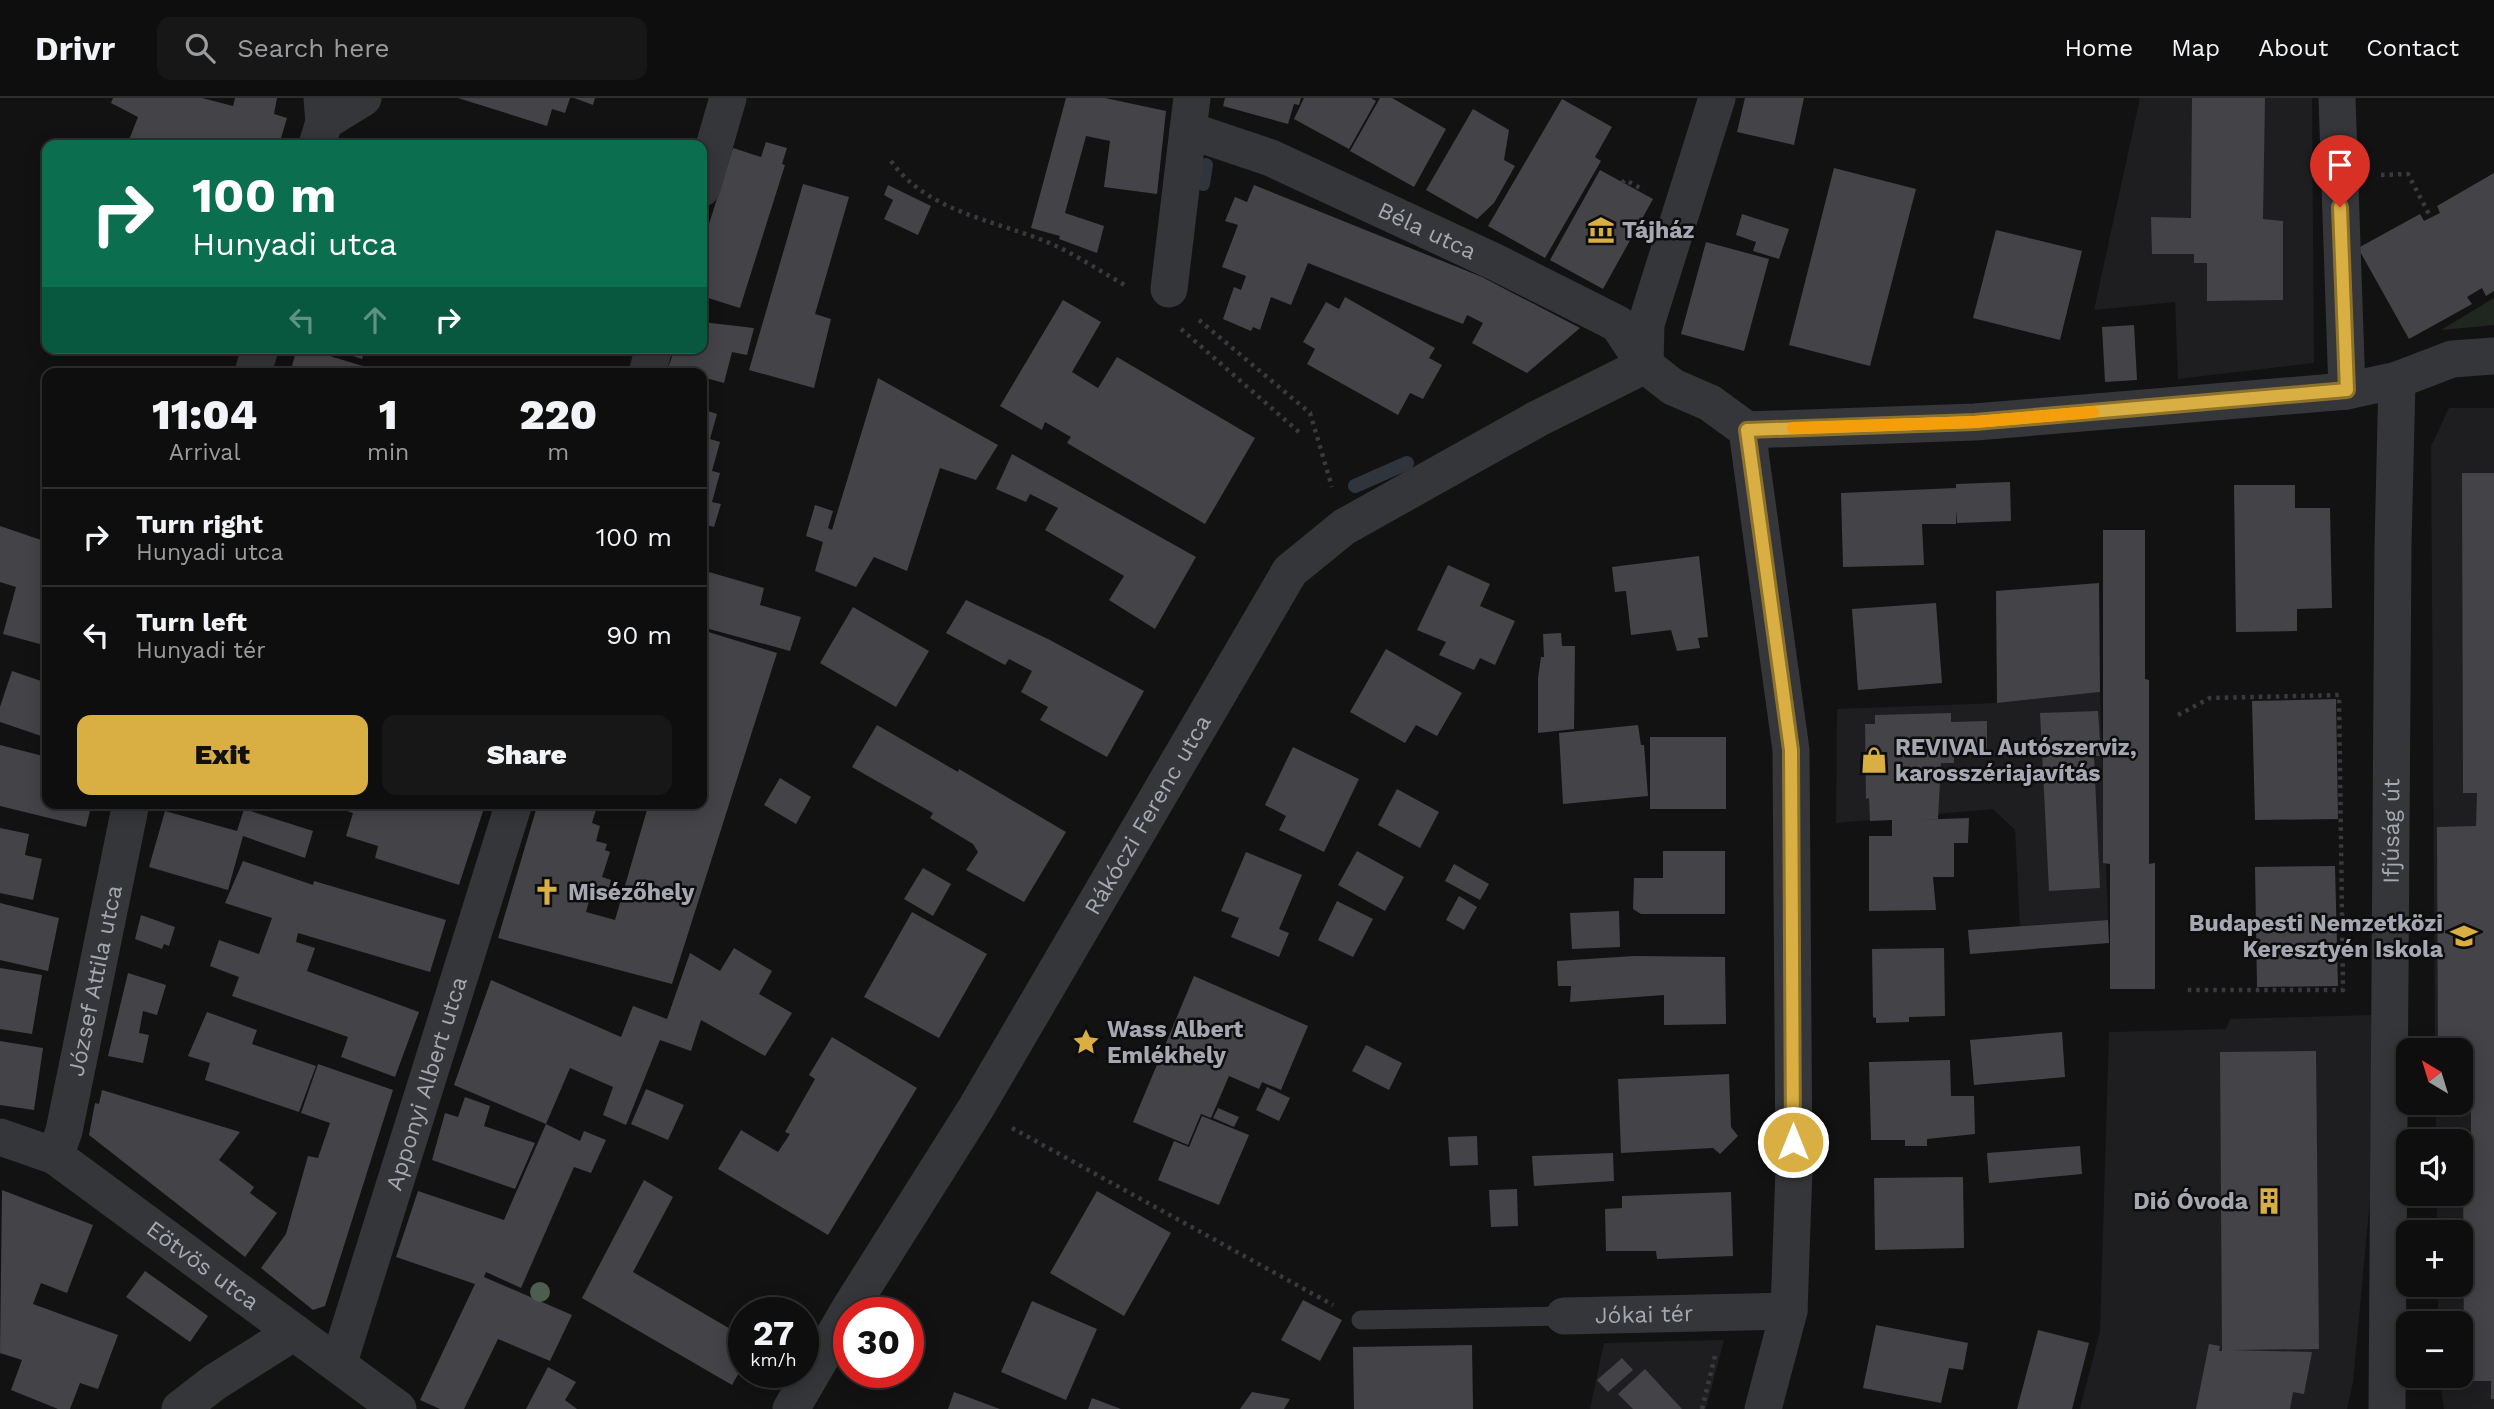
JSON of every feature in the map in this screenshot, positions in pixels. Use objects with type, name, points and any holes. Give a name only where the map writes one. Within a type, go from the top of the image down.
[{"type":"street","points":[[321,122],[363,98]]},
{"type":"street","points":[[707,171],[728,98]]},
{"type":"street","points":[[1717,98],[1646,324],[1645,366],[1673,387],[1710,403],[1747,430],[1975,422],[2347,390],[2397,380],[2452,359],[2494,356]]},
{"type":"street","points":[[2337,98],[2347,390]]},
{"type":"street","name":"Béla utca","points":[[1152,290],[1190,114],[1271,158],[1495,262],[1618,324],[1645,366]]},
{"type":"street","name":"Rákóczi Ferenc utca","points":[[791,1409],[850,1308],[976,1108],[1290,571],[1344,527],[1537,419],[1645,366]]},
{"type":"street","name":"Ifjúság út","points":[[2387,1409],[2393,545],[2397,380]]},
{"type":"street","points":[[1747,430],[1791,750],[1794,1169],[1789,1311],[1763,1409]]},
{"type":"street","name":"József Attila utca","points":[[55,1156],[64,1131],[130,809]]},
{"type":"street","name":"Apponyi Albert utca","points":[[339,1362],[511,809]]},
{"type":"street","name":"Eötvös utca","points":[[0,1137],[55,1156],[294,1332],[339,1362],[398,1409]]},
{"type":"street","name":"Jókai tér","points":[[1564,1316],[1789,1311]]},
{"type":"street","points":[[180,1409],[215,1382],[294,1332]]},
{"type":"lane","points":[[1361,1320],[1564,1316]]},
{"type":"path","points":[[891,161],[904,180],[932,200],[1053,245],[1152,290],[1186,309],[1310,413],[1344,527]]},
{"type":"path","points":[[2338,178],[2408,174],[2431,218]]},
{"type":"path","points":[[1622,183],[1625,180],[1654,195]]},
{"type":"path","points":[[1179,327],[1299,432]]},
{"type":"path","points":[[2178,715],[2210,698],[2339,695],[2343,990],[2218,987],[2187,990]]},
{"type":"path","points":[[976,1108],[1361,1320]]},
{"type":"path","name":"Jókai tér","points":[[1702,1409],[1726,1312]]},
{"type":"shaded area","points":[[2140,98],[2312,98],[2314,363],[2178,379],[2175,302],[2094,310]]},
{"type":"shaded area","points":[[2494,298],[2494,325],[2441,330]]},
{"type":"shaded area","name":"Budapesti Nemzetközi Keresztyén Iskola","points":[[2449,408],[2494,408],[2494,1409],[2444,1409],[2441,1388],[2473,1388],[2473,1311],[2438,1311],[2438,1297],[2473,1297],[2473,1220],[2437,1220],[2437,1206],[2473,1206],[2473,1129],[2436,1129],[2436,1115],[2473,1115],[2473,1038],[2435,1038],[2431,446]]},
{"type":"shaded area","points":[[2100,692],[2108,920],[2020,926],[2015,830],[1993,809],[1836,823],[1837,709],[1997,703]]},
{"type":"shaded area","points":[[2371,1015],[2371,1188],[2353,1382],[2347,1409],[2080,1409],[2100,1331],[2109,1032],[2226,1029],[2230,1019]]},
{"type":"shaded area","points":[[1724,1340],[1706,1409],[1590,1409],[1604,1343]]},
{"type":"building","points":[[113,98],[202,98],[233,106],[235,98],[277,98],[274,114],[287,118],[280,140],[129,140],[138,117],[111,103]]},
{"type":"building","points":[[458,98],[570,98],[565,113],[552,109],[547,126]]},
{"type":"building","points":[[574,98],[595,98],[593,105]]},
{"type":"building","points":[[1066,98],[1105,98],[1166,111],[1157,194],[1104,187],[1110,141],[1086,136],[1065,213],[1104,226],[1097,253],[1059,239],[1060,236],[1031,228]]},
{"type":"building","points":[[1225,98],[1301,98],[1299,105],[1294,104],[1288,124],[1223,106]]},
{"type":"building","points":[[1304,98],[1371,98],[1376,101],[1349,149],[1294,119]]},
{"type":"building","points":[[1380,98],[1392,98],[1446,129],[1414,187],[1350,151]]},
{"type":"building","points":[[1745,98],[1804,98],[1794,145],[1737,132]]},
{"type":"building","points":[[2192,98],[2265,98],[2263,219],[2283,221],[2283,300],[2207,301],[2207,263],[2194,263],[2194,254],[2152,254],[2151,217],[2191,218]]},
{"type":"building","points":[[1562,99],[1612,127],[1595,157],[1601,161],[1545,258],[1488,226]]},
{"type":"building","points":[[1473,109],[1509,130],[1504,160],[1515,166],[1494,203],[1477,219],[1426,190]]},
{"type":"building","points":[[766,142],[787,148],[782,164],[785,165],[740,308],[707,298],[707,230],[733,148],[761,157]]},
{"type":"building","points":[[1834,168],[1916,189],[1870,366],[1789,345]]},
{"type":"building","name":"Tájház","points":[[1600,170],[1653,199],[1603,289],[1550,260]]},
{"type":"building","points":[[2494,173],[2494,291],[2486,296],[2482,288],[2467,297],[2472,304],[2409,339],[2358,248],[2420,214],[2424,221],[2440,213],[2437,206]]},
{"type":"building","points":[[803,184],[849,197],[815,314],[831,319],[814,388],[749,370]]},
{"type":"building","points":[[888,185],[931,206],[918,235],[884,219],[893,200],[884,195]]},
{"type":"building","points":[[1254,185],[1482,277],[1580,328],[1527,373],[1472,343],[1483,323],[1467,315],[1463,324],[1308,263],[1291,305],[1271,297],[1260,330],[1253,327],[1251,331],[1223,319],[1234,287],[1241,290],[1246,276],[1222,267],[1238,225],[1225,221],[1235,197],[1247,202]]},
{"type":"building","points":[[1742,214],[1789,229],[1779,259],[1753,251],[1756,242],[1736,235]]},
{"type":"building","points":[[1996,230],[2082,251],[2060,340],[1973,318]]},
{"type":"building","points":[[1706,242],[1769,259],[1744,351],[1681,334]]},
{"type":"building","points":[[1345,297],[1435,348],[1429,358],[1442,365],[1423,399],[1410,393],[1398,415],[1307,364],[1315,349],[1303,342],[1326,302],[1339,309]]},
{"type":"building","points":[[1063,300],[1101,322],[1072,372],[1098,388],[1117,357],[1255,438],[1205,524],[1067,443],[1071,437],[1045,422],[1042,430],[1000,406]]},
{"type":"building","points":[[707,323],[754,328],[747,355],[732,352],[724,383],[707,378],[707,368],[668,368],[673,354],[707,354]]},
{"type":"building","points":[[2134,325],[2137,380],[2105,382],[2102,327]]},
{"type":"building","points":[[295,354],[323,354],[369,368],[291,368]]},
{"type":"building","points":[[347,354],[363,354],[362,359]]},
{"type":"building","points":[[878,378],[998,445],[976,480],[940,468],[907,571],[874,557],[856,587],[815,571],[823,542],[806,536],[815,505],[833,511],[828,528],[832,530]]},
{"type":"building","points":[[707,411],[717,414],[710,439],[720,442],[712,471],[720,473],[712,502],[721,504],[714,527],[707,525]]},
{"type":"building","points":[[1012,454],[1196,557],[1155,629],[1109,600],[1124,576],[1045,530],[1058,508],[1030,494],[1026,502],[996,489]]},
{"type":"building","points":[[2462,473],[2494,473],[2494,1399],[2491,1399],[2491,1381],[2473,1381],[2473,1311],[2464,1311],[2464,1297],[2473,1297],[2473,1220],[2463,1220],[2463,1206],[2473,1206],[2473,1038],[2438,1038],[2437,827],[2476,826],[2477,793],[2463,793]]},
{"type":"building","points":[[2010,482],[2011,521],[1957,523],[1956,510],[1956,524],[1922,524],[1924,565],[1843,567],[1841,493],[1956,488],[1956,484]]},
{"type":"building","points":[[2234,485],[2295,485],[2295,508],[2330,508],[2332,608],[2297,609],[2297,631],[2236,632]]},
{"type":"building","points":[[0,526],[42,540],[42,645],[3,634],[16,587],[0,582]]},
{"type":"building","points":[[2103,530],[2145,530],[2145,679],[2149,680],[2149,864],[2155,863],[2155,989],[2110,989],[2110,864],[2103,863]]},
{"type":"building","points":[[1699,556],[1708,637],[1698,638],[1700,648],[1677,651],[1671,630],[1631,635],[1626,591],[1615,592],[1612,567]]},
{"type":"building","points":[[1448,565],[1490,584],[1480,606],[1515,621],[1495,665],[1480,658],[1474,670],[1439,655],[1446,642],[1417,630]]},
{"type":"building","points":[[707,571],[764,588],[760,605],[801,617],[790,651],[707,628]]},
{"type":"building","points":[[2099,583],[2100,692],[1997,703],[1996,591]]},
{"type":"building","points":[[966,600],[1050,640],[1144,691],[1107,757],[1040,720],[1048,707],[1021,692],[1032,671],[1009,659],[1005,665],[946,633]]},
{"type":"building","points":[[1936,603],[1942,683],[1858,690],[1852,609]]},
{"type":"building","points":[[853,607],[929,651],[896,707],[820,663]]},
{"type":"building","points":[[707,632],[777,653],[672,984],[498,938],[536,809],[596,809],[592,823],[600,826],[596,841],[607,844],[605,850],[610,852],[602,877],[611,880],[606,899],[591,894],[586,912],[615,920],[647,809],[707,809]]},
{"type":"building","points":[[1561,633],[1562,646],[1575,646],[1574,729],[1538,733],[1538,678],[1541,657],[1544,657],[1543,634]]},
{"type":"building","points":[[1386,649],[1462,693],[1437,736],[1416,725],[1405,743],[1350,712]]},
{"type":"building","points":[[12,671],[42,681],[42,736],[0,722],[0,707]]},
{"type":"building","points":[[2336,699],[2338,819],[2255,820],[2252,701]]},
{"type":"building","points":[[2098,711],[2101,756],[2094,756],[2100,888],[2049,891],[2040,713]]},
{"type":"building","points":[[1951,713],[1951,722],[1987,721],[1987,751],[1954,752],[1954,763],[1941,763],[1938,819],[1913,820],[1969,818],[1968,843],[1954,843],[1954,877],[1933,877],[1936,910],[1869,911],[1869,836],[1892,836],[1892,820],[1870,821],[1869,798],[1866,799],[1865,724],[1875,724],[1875,715]]},
{"type":"building","points":[[877,725],[958,772],[959,769],[1066,832],[1024,902],[966,870],[978,852],[973,844],[930,818],[933,813],[852,767]]},
{"type":"building","points":[[1638,725],[1641,745],[1644,745],[1648,796],[1563,804],[1559,733]]},
{"type":"building","points":[[1650,737],[1726,737],[1726,809],[1650,809]]},
{"type":"building","points":[[0,745],[42,756],[42,809],[90,809],[86,827],[0,806]]},
{"type":"building","points":[[1293,747],[1359,779],[1324,852],[1279,830],[1286,816],[1265,805]]},
{"type":"building","points":[[780,778],[811,797],[796,824],[764,805]]},
{"type":"building","points":[[1397,789],[1439,812],[1420,848],[1378,825]]},
{"type":"building","points":[[244,809],[313,831],[305,858],[243,836],[228,890],[149,867],[165,811],[237,831]]},
{"type":"building","points":[[341,809],[484,809],[459,885],[375,858],[378,846],[346,836],[353,813]]},
{"type":"building","points":[[0,828],[29,834],[25,855],[42,859],[33,900],[0,893]]},
{"type":"building","points":[[1357,851],[1404,877],[1385,911],[1338,885]]},
{"type":"building","points":[[1663,851],[1725,851],[1725,914],[1641,914],[1633,909],[1634,878],[1663,878]]},
{"type":"building","points":[[1246,852],[1302,875],[1279,929],[1289,933],[1279,957],[1231,937],[1239,918],[1221,911]]},
{"type":"building","points":[[243,861],[313,885],[314,881],[446,920],[430,972],[298,933],[296,942],[315,948],[307,971],[419,1012],[395,1077],[341,1057],[348,1037],[232,996],[239,977],[210,966],[219,940],[259,954],[272,918],[225,903]]},
{"type":"building","points":[[1454,864],[1489,884],[1480,900],[1445,881]]},
{"type":"building","points":[[2335,866],[2338,986],[2257,987],[2255,867]]},
{"type":"building","points":[[923,868],[951,884],[933,916],[904,899]]},
{"type":"building","points":[[1459,896],[1477,907],[1464,930],[1446,920]]},
{"type":"building","points":[[1337,901],[1373,919],[1353,957],[1318,940]]},
{"type":"building","points":[[0,903],[59,918],[48,971],[0,960]]},
{"type":"building","points":[[1619,911],[1620,947],[1572,949],[1570,913]]},
{"type":"building","points":[[912,912],[987,954],[939,1038],[864,997]]},
{"type":"building","points":[[141,915],[175,927],[169,946],[164,944],[162,949],[135,939]]},
{"type":"building","points":[[2108,920],[2109,943],[1970,954],[1968,930]]},
{"type":"building","points":[[734,948],[772,971],[759,994],[792,1013],[765,1056],[701,1020],[691,1051],[660,1040],[626,1125],[603,1115],[613,1087],[570,1068],[546,1124],[454,1085],[491,980],[621,1037],[633,1006],[667,1019],[690,953],[720,971]]},
{"type":"building","points":[[1944,948],[1945,1016],[1909,1017],[1909,1022],[1876,1023],[1876,1018],[1873,1017],[1872,949]]},
{"type":"building","points":[[1634,956],[1725,957],[1726,1024],[1664,1025],[1664,995],[1570,1002],[1571,986],[1558,986],[1557,961]]},
{"type":"building","points":[[0,968],[42,975],[32,1034],[0,1029]]},
{"type":"building","points":[[128,973],[166,985],[157,1015],[143,1011],[139,1033],[149,1035],[143,1063],[108,1056]]},
{"type":"building","points":[[1194,976],[1308,1026],[1281,1090],[1262,1082],[1259,1089],[1229,1076],[1211,1118],[1201,1114],[1188,1145],[1133,1122]]},
{"type":"building","points":[[207,1012],[257,1030],[252,1044],[316,1066],[299,1112],[205,1080],[210,1063],[188,1056]]},
{"type":"building","points":[[2062,1032],[2065,1077],[1974,1085],[1970,1040]]},
{"type":"building","points":[[832,1037],[917,1088],[828,1235],[718,1169],[741,1130],[778,1152],[790,1134],[785,1132],[815,1079],[809,1075]]},
{"type":"building","points":[[0,1041],[43,1048],[34,1110],[0,1105]]},
{"type":"building","points":[[1366,1045],[1402,1063],[1389,1090],[1352,1071]]},
{"type":"building","name":"Dió Óvoda","points":[[2316,1051],[2319,1349],[2232,1350],[2312,1352],[2304,1394],[2293,1392],[2290,1409],[2196,1409],[2209,1344],[2220,1346],[2219,1351],[2222,1351],[2220,1052]]},
{"type":"building","points":[[1950,1060],[1951,1096],[1974,1096],[1975,1134],[1927,1139],[1927,1146],[1905,1146],[1905,1140],[1871,1140],[1869,1062]]},
{"type":"building","points":[[318,1064],[393,1090],[325,1306],[313,1310],[261,1268],[286,1234],[308,1156],[318,1158],[330,1123],[301,1113]]},
{"type":"building","points":[[1729,1074],[1731,1127],[1738,1136],[1720,1154],[1713,1148],[1621,1153],[1618,1079]]},
{"type":"building","points":[[1267,1087],[1290,1098],[1279,1121],[1256,1110]]},
{"type":"building","points":[[646,1089],[684,1105],[668,1140],[631,1124]]},
{"type":"building","points":[[102,1090],[240,1132],[219,1160],[254,1187],[250,1193],[277,1213],[245,1257],[89,1135],[95,1103],[99,1104]]},
{"type":"building","points":[[465,1097],[490,1106],[484,1126],[535,1143],[515,1189],[432,1160],[445,1113],[458,1117]]},
{"type":"building","points":[[1218,1108],[1239,1117],[1234,1127],[1213,1118]]},
{"type":"building","points":[[1202,1116],[1249,1135],[1219,1205],[1158,1180],[1174,1141],[1189,1147]]},
{"type":"building","points":[[546,1124],[580,1141],[584,1131],[606,1140],[591,1173],[574,1167],[521,1288],[486,1272],[484,1277],[572,1315],[550,1361],[498,1339],[464,1409],[440,1409],[420,1400],[475,1284],[396,1257],[418,1191],[504,1220]]},
{"type":"building","points":[[1477,1136],[1478,1165],[1450,1166],[1448,1137]]},
{"type":"building","points":[[2080,1146],[2082,1174],[1989,1183],[1987,1153]]},
{"type":"building","points":[[1613,1153],[1614,1181],[1534,1186],[1532,1156]]},
{"type":"building","points":[[1963,1177],[1964,1248],[1875,1250],[1874,1178]]},
{"type":"building","points":[[644,1180],[673,1197],[633,1272],[728,1328],[728,1383],[582,1298]]},
{"type":"building","points":[[1517,1189],[1518,1226],[1491,1227],[1489,1190]]},
{"type":"building","points":[[2,1190],[93,1225],[67,1293],[41,1283],[33,1304],[118,1335],[98,1389],[80,1383],[70,1409],[58,1409],[11,1390],[22,1360],[0,1353]]},
{"type":"building","points":[[1097,1191],[1171,1233],[1124,1316],[1050,1273]]},
{"type":"building","points":[[1731,1192],[1733,1256],[1657,1259],[1656,1251],[1606,1251],[1605,1209],[1622,1208],[1622,1196]]},
{"type":"building","points":[[145,1271],[208,1316],[190,1342],[126,1297]]},
{"type":"building","points":[[1303,1300],[1342,1320],[1320,1361],[1281,1340]]},
{"type":"building","points":[[1032,1301],[1097,1329],[1066,1400],[1001,1372]]},
{"type":"building","points":[[1876,1325],[1968,1343],[1963,1370],[1949,1368],[1941,1403],[1863,1388]]},
{"type":"building","points":[[2038,1330],[2089,1343],[2072,1409],[2017,1409]]},
{"type":"building","points":[[1472,1345],[1473,1409],[1354,1409],[1353,1347]]},
{"type":"building","points":[[1622,1358],[1633,1370],[1608,1392],[1597,1380]]},
{"type":"building","points":[[548,1367],[576,1382],[565,1400],[577,1409],[526,1409]]},
{"type":"building","points":[[1645,1369],[1682,1409],[1633,1409],[1618,1394]]},
{"type":"building","points":[[954,1392],[1000,1409],[948,1409]]},
{"type":"building","points":[[1252,1392],[1290,1399],[1284,1409],[1240,1409]]},
{"type":"building","points":[[1092,1398],[1121,1409],[1088,1409]]},
{"type":"waterway","points":[[1203,184],[1206,165]]},
{"type":"waterway","points":[[1355,486],[1407,463]]},
{"type":"slow traffic","points":[[1793,428],[1975,422],[2093,412]]},
{"type":"place","name":"Tájház","points":[[1601,230]]},
{"type":"place","name":"REVIVAL Autószerviz, karosszériajavítás","points":[[1874,760]]},
{"type":"place","name":"Misézőhely","points":[[547,892]]},
{"type":"place","name":"Budapesti Nemzetközi Keresztyén Iskola","points":[[2464,936]]},
{"type":"place","name":"Wass Albert Emlékhely","points":[[1086,1042]]},
{"type":"place","name":"Dió Óvoda","points":[[2269,1201]]},
{"type":"route","points":[[1793,1142],[1791,750],[1747,430],[1975,422],[2347,390],[2340,207]]}]
